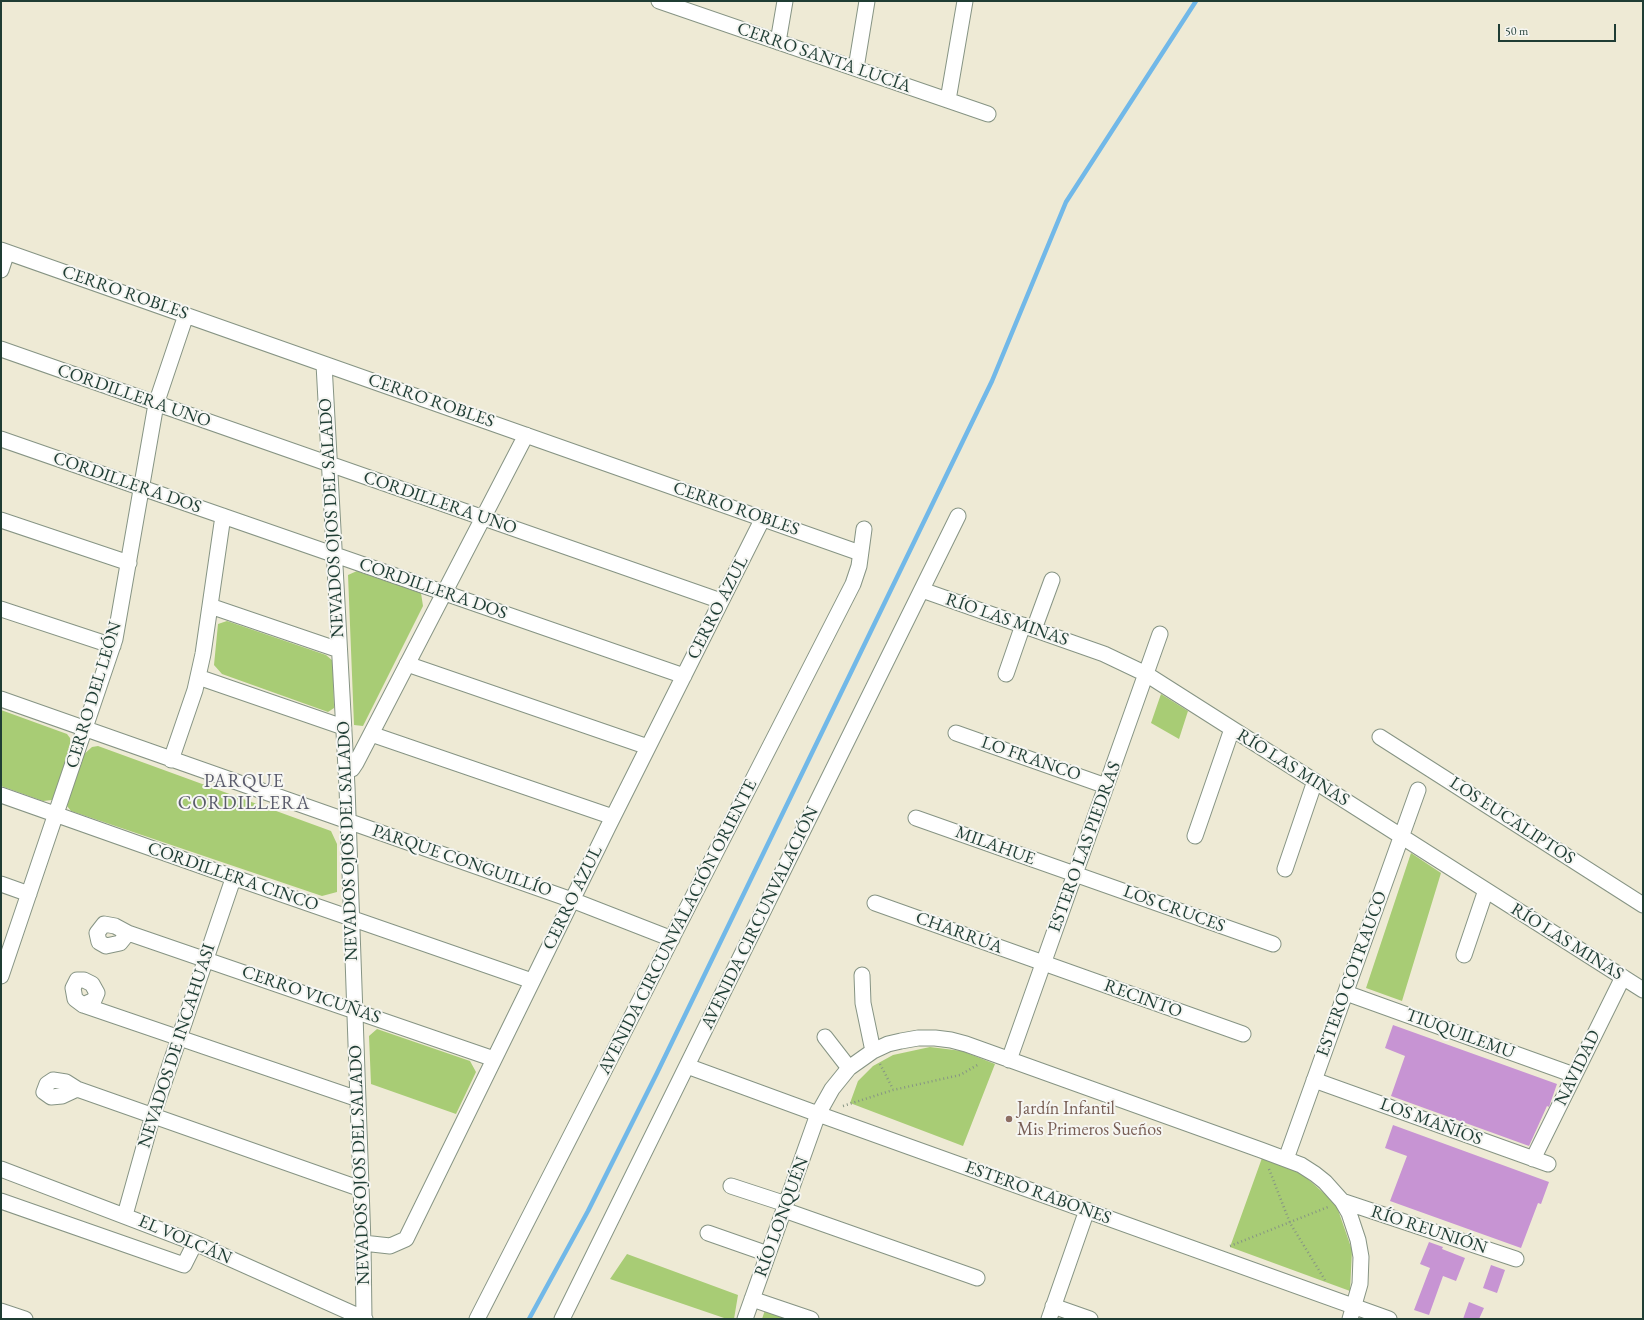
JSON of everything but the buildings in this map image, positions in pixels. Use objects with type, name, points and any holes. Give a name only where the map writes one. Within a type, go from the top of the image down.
[{"type":"street","name":"CERRO SANTA LUCÍA","points":[[659,1],[699,8],[778,42],[988,114]]},
{"type":"street","points":[[778,42],[785,1]]},
{"type":"street","points":[[856,68],[867,1]]},
{"type":"street","points":[[948,100],[966,1]]},
{"type":"street","points":[[1,270],[4,251]]},
{"type":"street","name":"CERRO ROBLES","points":[[4,251],[860,553]]},
{"type":"street","name":"CERRO DEL LEÓN","points":[[2,970],[113,646],[129,563],[156,404],[186,315]]},
{"type":"street","name":"CORDILLERA UNO","points":[[1,349],[721,601]]},
{"type":"street","name":"NEVADOS OJOS DEL SALADO","points":[[324,364],[346,771],[365,1319]]},
{"type":"street","points":[[346,771],[352,769],[356,763],[526,435]]},
{"type":"street","name":"CORDILLERA DOS","points":[[1,439],[684,676]]},
{"type":"street","points":[[172,760],[198,677],[203,654],[223,516]]},
{"type":"street","name":"AVENIDA CIRCUNVALACIÓN","points":[[562,1319],[958,516]]},
{"type":"street","name":"CERRO AZUL","points":[[363,1243],[390,1246],[406,1239],[572,900],[763,518]]},
{"type":"street","points":[[1,520],[129,563]]},
{"type":"street","name":"AVENIDA CIRCUNVALACIÓN ORIENTE","points":[[477,1319],[853,584],[859,566],[864,529]]},
{"type":"street","points":[[1006,674],[1052,580]]},
{"type":"street","name":"RÍO LAS MINAS","points":[[922,590],[1104,654],[1146,674],[1643,990]]},
{"type":"street","points":[[210,606],[339,650]]},
{"type":"street","points":[[1,609],[113,646]]},
{"type":"street","name":"ESTERO LAS PIEDRAS","points":[[1002,1057],[1043,963],[1160,634]]},
{"type":"street","points":[[407,664],[648,747]]},
{"type":"street","points":[[198,677],[343,727]]},
{"type":"street","name":"PARQUE CONGUILLÍO","points":[[1,699],[572,900],[672,939]]},
{"type":"street","points":[[1195,836],[1232,729]]},
{"type":"street","name":"LO FRANCO","points":[[956,733],[1106,786]]},
{"type":"street","points":[[371,734],[613,818]]},
{"type":"street","name":"LOS EUCALIPTOS","points":[[1380,736],[1643,905]]},
{"type":"street","points":[[1285,869],[1315,781]]},
{"type":"street","name":"ESTERO COTRAUCO","points":[[1286,1159],[1418,790]]},
{"type":"street","name":"CORDILLERA CINCO","points":[[1,795],[227,875],[233,879],[241,880],[532,981]]},
{"type":"street","name":"MILAHUE","points":[[916,818],[1075,874]]},
{"type":"street","name":"LOS CRUCES","points":[[1075,874],[1273,944]]},
{"type":"street","name":"NEVADOS DE INCAHUASI","points":[[125,1215],[152,1115],[233,879]]},
{"type":"street","points":[[1,884],[29,894]]},
{"type":"street","points":[[1464,956],[1486,890]]},
{"type":"street","name":"CHARRÚA","points":[[876,903],[1043,963]]},
{"type":"street","name":"CERRO VICUÑAS","points":[[128,933],[494,1059]]},
{"type":"street","name":"RECINTO","points":[[1043,963],[1243,1034]]},
{"type":"street","points":[[862,974],[863,1003],[873,1051]]},
{"type":"street","name":"NAVIDAD","points":[[1533,1159],[1623,977]]},
{"type":"street","name":"TIUQUILEMU","points":[[1346,993],[1574,1075]]},
{"type":"street","points":[[83,1005],[358,1099]]},
{"type":"street","points":[[825,1037],[849,1068]]},
{"type":"street","name":"RÍO LONQUÉN","points":[[745,1319],[818,1114],[832,1089],[849,1068],[860,1059],[888,1044],[901,1041],[918,1038],[935,1038],[966,1044],[1286,1159],[1315,1174],[1325,1182],[1342,1201]]},
{"type":"street","name":"ESTERO RABONES","points":[[687,1066],[1338,1300],[1352,1313],[1389,1319]]},
{"type":"street","name":"LOS MAÑÍOS","points":[[1314,1080],[1548,1164]]},
{"type":"street","points":[[76,1089],[361,1189]]},
{"type":"street","name":"EL VOLCÁN","points":[[1,1169],[125,1215],[195,1243],[365,1319]]},
{"type":"street","points":[[731,1186],[977,1278]]},
{"type":"street","name":"EL VOLCÁN","points":[[1,1201],[184,1265],[195,1243]]},
{"type":"street","points":[[1342,1201],[1354,1226],[1361,1257],[1360,1284],[1352,1313]]},
{"type":"street","name":"RÍO REUNIÓN","points":[[1342,1201],[1516,1259]]},
{"type":"street","points":[[1087,1210],[1051,1312],[1090,1319]]},
{"type":"street","points":[[708,1233],[768,1254]]},
{"type":"street","points":[[752,1298],[810,1319]]},
{"type":"street","points":[[1,1311],[25,1319]]},
{"type":"path","points":[[873,1051],[893,1090]]},
{"type":"path","points":[[841,1107],[893,1090],[960,1075],[1002,1057]]},
{"type":"path","points":[[1261,1150],[1290,1223],[1338,1300]]},
{"type":"path","points":[[1210,1254],[1342,1201]]},
{"type":"green space","points":[[357,571],[421,593],[423,606],[363,726],[354,725],[348,575]]},
{"type":"green space","points":[[227,621],[326,655],[333,661],[334,708],[328,712],[222,674],[214,665],[218,624]]},
{"type":"green space","points":[[1161,694],[1188,711],[1179,739],[1151,723]]},
{"type":"green space","points":[[1,710],[67,734],[70,738],[71,750],[57,791],[52,800],[43,801],[1,786]]},
{"type":"green space","points":[[98,746],[331,831],[337,844],[337,892],[322,896],[71,811],[67,806],[82,756],[92,747]]},
{"type":"green space","points":[[1411,853],[1441,873],[1402,1001],[1366,988]]},
{"type":"green space","points":[[377,1029],[470,1061],[476,1072],[456,1114],[371,1084],[369,1036]]},
{"type":"green space","points":[[930,1047],[962,1051],[995,1064],[963,1146],[850,1103],[858,1081],[873,1066],[893,1055]]},
{"type":"green space","points":[[1262,1158],[1300,1172],[1336,1204],[1352,1250],[1350,1291],[1230,1247]]},
{"type":"green space","points":[[627,1254],[738,1295],[734,1319],[727,1319],[610,1279]]},
{"type":"green space","points":[[765,1310],[790,1319],[762,1319]]},
{"type":"waterway","points":[[529,1319],[588,1211],[657,1073],[992,381],[1066,202],[1196,1]]},
{"type":"place","name":"Jardín Infantil Mis Primeros Sueños","points":[[1009,1119]]},
{"type":"district","name":"PARQUE CORDILLERA","points":[[244,793]]}]
